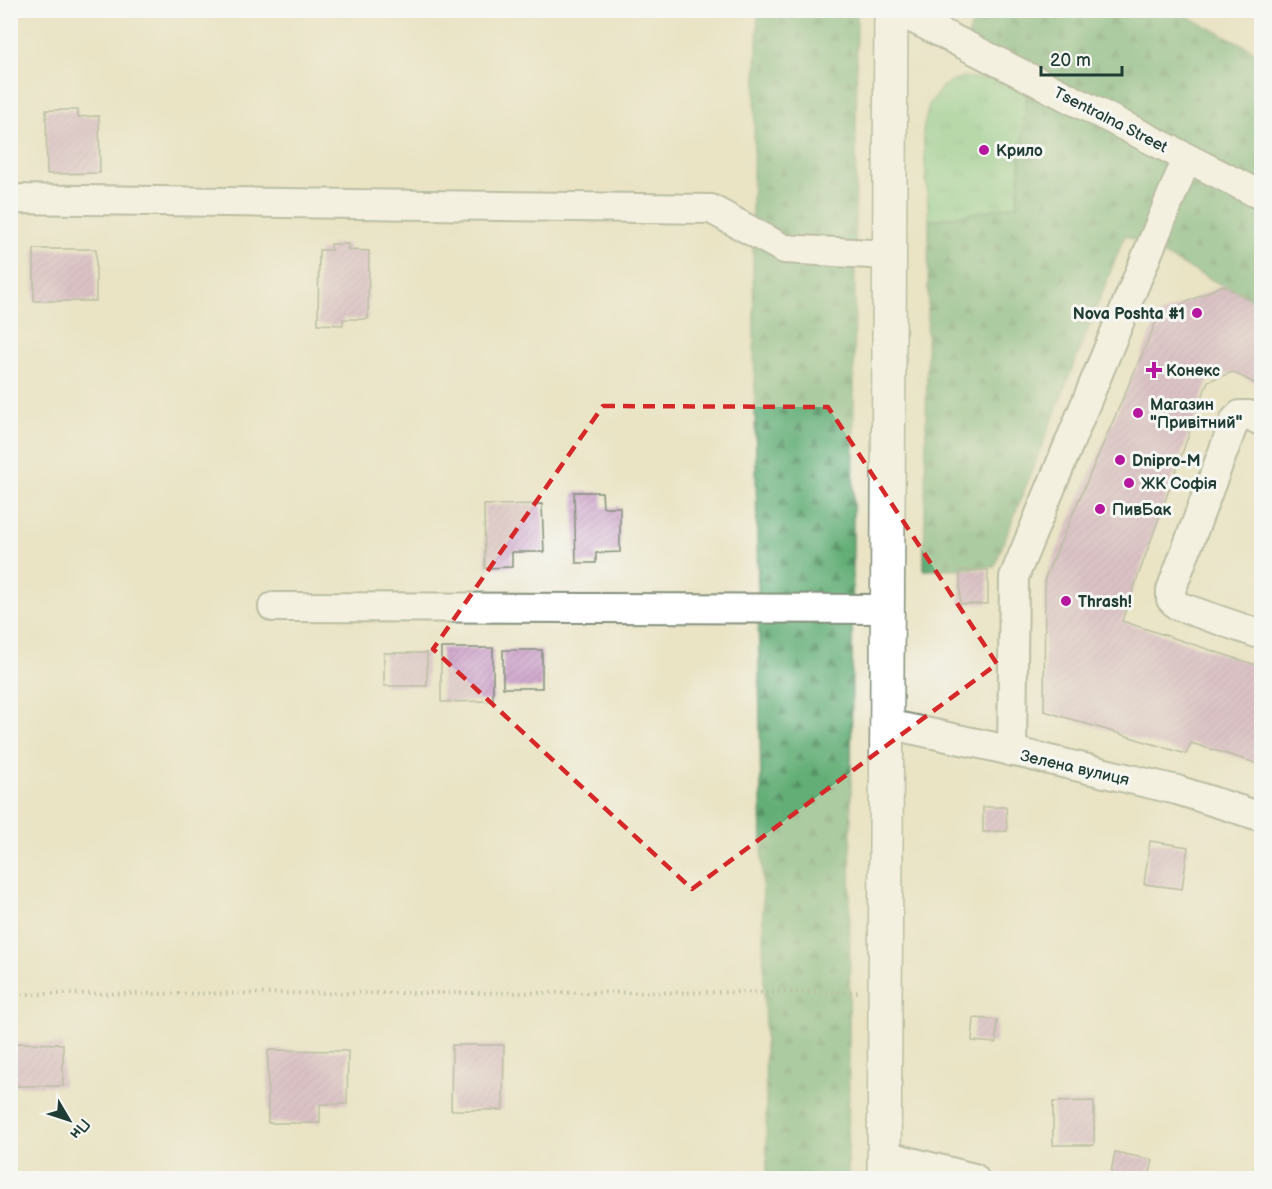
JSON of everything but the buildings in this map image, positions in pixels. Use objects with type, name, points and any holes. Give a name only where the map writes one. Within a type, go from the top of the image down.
[{"type":"main road","points":[[884,1167],[891,10]]},
{"type":"street","name":"Tsentralna Street","points":[[896,10],[1262,196]]},
{"type":"street","points":[[1012,752],[1014,577],[1187,158]]},
{"type":"street","points":[[10,199],[711,209],[784,249],[888,255]]},
{"type":"street","points":[[1262,422],[1249,415],[1240,415],[1234,420],[1171,590],[1171,599],[1178,606],[1262,635]]},
{"type":"street","points":[[273,607],[887,609]]},
{"type":"street","name":"Зелена вулиця","points":[[887,724],[1177,790],[1262,817]]},
{"type":"street","points":[[884,1167],[974,1179]]},
{"type":"path","points":[[10,994],[885,992]]},
{"type":"highlighted area","points":[[603,406],[828,407],[997,664],[692,889],[433,649]]},
{"type":"green space","points":[[758,11],[857,11],[848,1178],[767,1178],[752,204]]},
{"type":"green space","points":[[974,11],[1177,11],[1261,54],[1261,305],[1125,235],[994,567],[924,570],[929,221],[1017,205],[1028,76],[965,45],[975,17]]},
{"type":"green space","points":[[1028,76],[1017,206],[929,221],[923,131],[929,105],[943,86],[962,77],[983,79]]},
{"type":"place","name":"Крило","points":[[984,150]]},
{"type":"place","name":"Nova Poshta #1","points":[[1197,313]]},
{"type":"place","name":"Конекс","points":[[1154,370]]},
{"type":"place","name":"Магазин \"Привітний\"","points":[[1138,413]]},
{"type":"place","name":"Dnipro-M","points":[[1120,460]]},
{"type":"place","name":"ЖК Софія","points":[[1129,483]]},
{"type":"place","name":"ПивБак","points":[[1100,509]]},
{"type":"place","name":"Thrash!","points":[[1066,601]]}]
